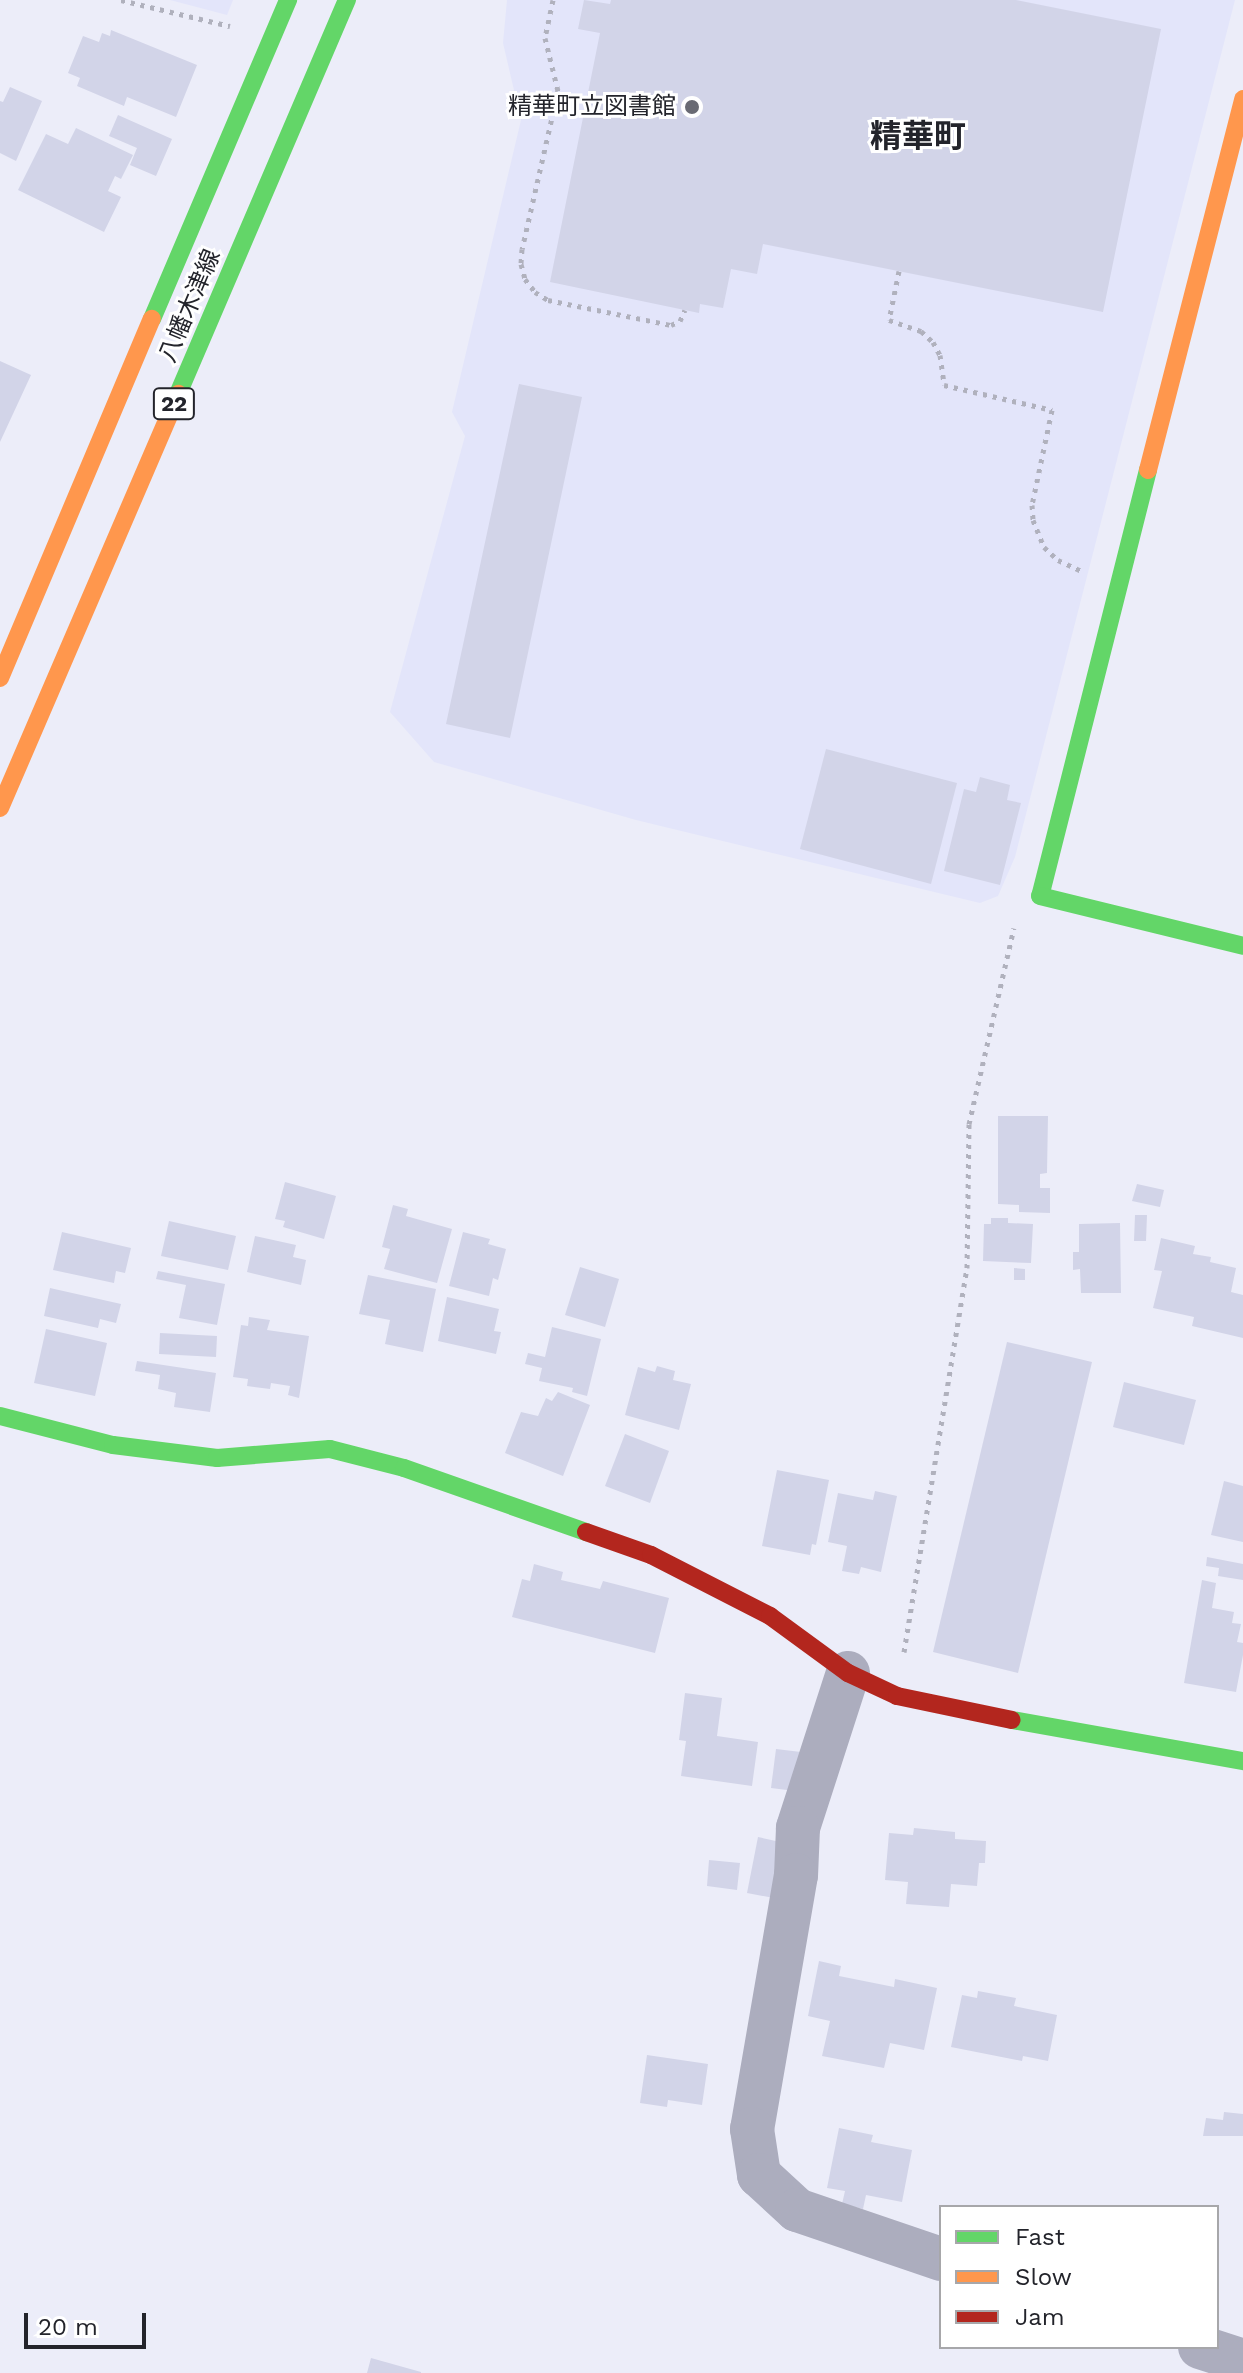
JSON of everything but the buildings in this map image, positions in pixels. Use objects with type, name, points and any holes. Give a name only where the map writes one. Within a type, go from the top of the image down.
[{"type":"street","name":"八幡木津線","points":[[0,678],[288,0]]},
{"type":"street","name":"八幡木津線","points":[[0,808],[347,0]]},
{"type":"street","points":[[1243,99],[1040,896],[1243,946]]},
{"type":"street","points":[[0,1416],[113,1445],[217,1458],[330,1449],[404,1468],[651,1555],[770,1616],[848,1673],[897,1696],[965,1712],[1243,1761]]},
{"type":"street","points":[[848,1673],[798,1828],[796,1875],[752,2129],[759,2175],[797,2210],[939,2258]]},
{"type":"street","points":[[1206,2349],[1243,2361]]},
{"type":"path","points":[[121,0],[235,27]]},
{"type":"path","points":[[553,0],[545,38],[558,91],[522,249],[525,279],[535,292],[548,300],[671,325],[680,321],[685,310]]},
{"type":"path","points":[[899,271],[889,320],[921,331],[933,342],[940,355],[944,385],[1052,410],[1032,505],[1033,520],[1044,547],[1058,560],[1094,574]]},
{"type":"path","points":[[897,1696],[967,1268],[969,1124],[1015,922]]},
{"type":"shaded area","points":[[170,0],[233,0],[227,15]]},
{"type":"shaded area","points":[[507,0],[1235,0],[1015,857],[998,896],[980,903],[636,820],[434,762],[390,712],[465,436],[452,412],[521,120],[503,43]]},
{"type":"traffic: fast","points":[[152,319],[288,0]]},
{"type":"traffic: fast","points":[[178,394],[347,0]]},
{"type":"traffic: fast","points":[[1148,470],[1040,896],[1243,946]]},
{"type":"traffic: fast","points":[[0,1416],[113,1445],[217,1458],[330,1449],[404,1468],[586,1532]]},
{"type":"traffic: fast","points":[[1012,1720],[1243,1761]]},
{"type":"traffic: slow","points":[[1148,470],[1243,99]]},
{"type":"traffic: slow","points":[[0,678],[152,319]]},
{"type":"traffic: slow","points":[[0,808],[178,394]]},
{"type":"traffic: jam","points":[[586,1532],[651,1555],[770,1616],[848,1673],[897,1696],[1012,1720]]},
{"type":"place","name":"精華町立図書館","points":[[692,107]]},
{"type":"district","name":"精華町","points":[[918,136]]}]
